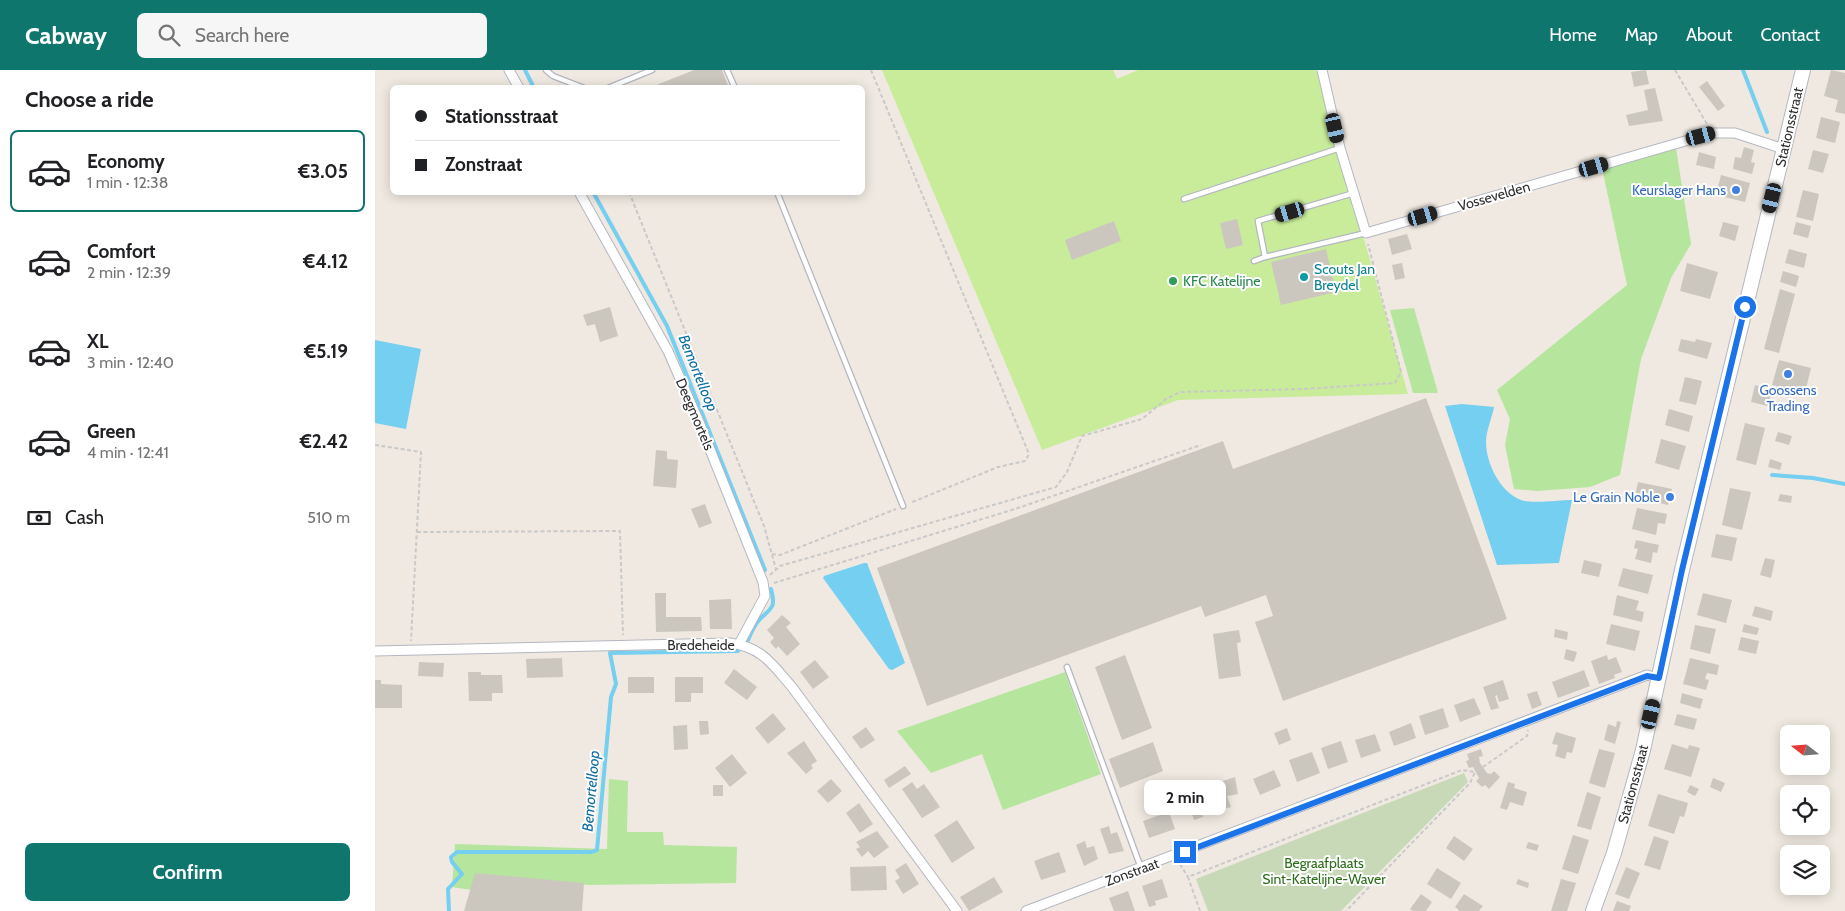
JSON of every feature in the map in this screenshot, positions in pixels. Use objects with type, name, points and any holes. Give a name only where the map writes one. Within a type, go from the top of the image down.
[{"type":"street","points":[[509,70],[517,85]]},
{"type":"street","points":[[1322,70],[1340,148],[1366,233]]},
{"type":"street","name":"Stationsstraat","points":[[1593,911],[1627,811],[1659,678],[1682,570],[1803,70]]},
{"type":"street","name":"Vossevelden","points":[[1366,233],[1713,133],[1735,133],[1784,149]]},
{"type":"street","name":"Deegmortels","points":[[581,195],[668,351],[699,422],[764,586]]},
{"type":"street","points":[[739,644],[765,596],[764,586]]},
{"type":"street","name":"Bredeheide","points":[[375,651],[623,645],[739,644],[751,647],[767,657],[792,687],[957,911]]},
{"type":"street","name":"Zonstraat","points":[[1026,911],[1176,856],[1647,676],[1659,678]]},
{"type":"lane","points":[[546,70],[553,76],[576,85]]},
{"type":"lane","points":[[615,85],[652,70]]},
{"type":"lane","points":[[727,70],[734,85]]},
{"type":"lane","points":[[1184,199],[1340,148]]},
{"type":"lane","points":[[1265,256],[1258,221],[1354,193]]},
{"type":"lane","points":[[778,195],[903,506]]},
{"type":"lane","points":[[1254,261],[1265,256],[1366,233]]},
{"type":"lane","points":[[1067,667],[1141,868]]},
{"type":"path","points":[[772,554],[780,555],[998,467],[1025,461],[1029,454],[871,70]]},
{"type":"path","points":[[1675,70],[1713,133]]},
{"type":"path","points":[[630,195],[764,526],[776,569]]},
{"type":"path","points":[[764,586],[780,566],[1056,487],[1067,472],[1082,436],[1142,419],[1166,399],[1180,392],[1303,389],[1395,382],[1401,372],[1366,233]]},
{"type":"path","points":[[375,445],[421,452],[411,650]]},
{"type":"path","points":[[764,586],[1015,509],[1201,445]]},
{"type":"path","points":[[417,532],[620,531],[623,645]]},
{"type":"path","points":[[1483,767],[1527,736],[1529,732],[1523,724]]},
{"type":"path","points":[[1188,877],[1462,770],[1475,772],[1470,783],[1346,911]]},
{"type":"path","points":[[1176,856],[1188,877],[1200,911]]},
{"type":"green space","name":"KFC Katelijne","points":[[882,70],[1113,70],[1117,79],[1138,70],[1316,70],[1408,394],[1178,400],[1042,450]]},
{"type":"green space","points":[[1676,148],[1691,244],[1671,278],[1641,359],[1620,475],[1590,487],[1537,491],[1514,489],[1505,445],[1510,419],[1497,390],[1627,285],[1602,168]]},
{"type":"green space","points":[[1414,308],[1438,393],[1413,393],[1390,310]]},
{"type":"green space","points":[[1065,672],[1101,774],[1003,810],[982,754],[931,773],[897,731]]},
{"type":"green space","name":"Begraafplaats Sint-Katelijne-Waver","points":[[1464,773],[1468,782],[1341,911],[1208,911],[1196,879]]},
{"type":"green space","points":[[609,779],[628,781],[627,832],[663,832],[664,845],[737,847],[736,883],[588,885],[477,874],[472,890],[452,887],[455,844],[607,849]]},
{"type":"water","points":[[375,340],[421,349],[406,429],[375,423]]},
{"type":"water","points":[[1462,404],[1494,407],[1487,433],[1487,450],[1496,476],[1507,491],[1513,496],[1526,501],[1572,500],[1559,563],[1497,565],[1445,406]]},
{"type":"water","points":[[867,563],[905,663],[892,670],[889,669],[823,578],[824,576]]},
{"type":"building","points":[[694,70],[722,70],[728,85],[656,85]]},
{"type":"building","points":[[1646,70],[1649,84],[1634,87],[1631,72]]},
{"type":"building","points":[[1831,70],[1845,73],[1845,114],[1835,112],[1838,100],[1824,96]]},
{"type":"building","points":[[1707,81],[1725,106],[1718,111],[1699,87]]},
{"type":"building","points":[[1655,88],[1663,121],[1629,126],[1626,115],[1648,110],[1644,90]]},
{"type":"building","points":[[1821,117],[1840,122],[1835,143],[1816,138]]},
{"type":"building","points":[[1744,147],[1754,150],[1751,162],[1755,163],[1752,174],[1733,169],[1735,157],[1741,158]]},
{"type":"building","points":[[1813,150],[1829,154],[1823,173],[1808,169]]},
{"type":"building","points":[[1699,152],[1716,157],[1714,169],[1696,165]]},
{"type":"building","points":[[1721,175],[1750,183],[1745,202],[1716,195]]},
{"type":"building","points":[[1803,190],[1819,194],[1813,221],[1796,217]]},
{"type":"building","points":[[1237,219],[1243,245],[1226,249],[1220,223]]},
{"type":"building","points":[[1114,221],[1121,241],[1072,260],[1065,240]]},
{"type":"building","points":[[1723,222],[1739,226],[1735,241],[1719,236]]},
{"type":"building","points":[[1796,222],[1811,226],[1808,238],[1793,234]]},
{"type":"building","points":[[1407,234],[1412,249],[1392,255],[1388,239]]},
{"type":"building","name":"Scouts Jan Breydel","points":[[1326,249],[1336,292],[1281,305],[1271,262]]},
{"type":"building","points":[[1789,249],[1807,254],[1804,268],[1785,263]]},
{"type":"building","points":[[1402,263],[1405,278],[1395,280],[1392,265]]},
{"type":"building","points":[[1687,263],[1718,272],[1710,299],[1680,291]]},
{"type":"building","points":[[1783,271],[1799,276],[1796,287],[1780,282]]},
{"type":"building","points":[[1780,289],[1795,294],[1779,353],[1764,349]]},
{"type":"building","points":[[610,307],[618,336],[600,342],[595,324],[587,326],[583,315]]},
{"type":"building","points":[[1681,339],[1695,342],[1696,339],[1712,343],[1707,359],[1678,351]]},
{"type":"building","points":[[1779,360],[1811,368],[1805,393],[1772,385]]},
{"type":"building","points":[[1685,377],[1702,381],[1696,405],[1679,401]]},
{"type":"building","points":[[1755,385],[1772,390],[1768,406],[1751,402]]},
{"type":"building","points":[[1426,398],[1507,619],[1283,701],[1255,622],[1273,616],[1266,595],[1205,617],[1201,606],[927,706],[877,568],[1223,441],[1233,469]]},
{"type":"building","points":[[1669,409],[1693,416],[1689,432],[1665,425]]},
{"type":"building","points":[[1745,423],[1765,428],[1756,465],[1736,460]]},
{"type":"building","points":[[1778,432],[1792,436],[1789,445],[1775,441]]},
{"type":"building","points":[[1661,439],[1686,446],[1679,470],[1655,463]]},
{"type":"building","points":[[656,450],[667,451],[667,459],[678,460],[676,488],[653,486]]},
{"type":"building","points":[[1770,459],[1782,463],[1780,470],[1768,467]]},
{"type":"building","points":[[1638,482],[1672,489],[1668,505],[1635,497]]},
{"type":"building","points":[[1730,488],[1751,492],[1742,530],[1722,525]]},
{"type":"building","points":[[1780,494],[1792,496],[1791,503],[1778,501]]},
{"type":"building","points":[[705,504],[712,523],[699,528],[691,509]]},
{"type":"building","points":[[1637,508],[1667,514],[1665,524],[1658,523],[1656,535],[1632,529]]},
{"type":"building","points":[[1716,534],[1737,538],[1732,561],[1711,557]]},
{"type":"building","points":[[1636,540],[1659,545],[1657,553],[1653,552],[1651,563],[1635,559],[1638,549],[1634,548]]},
{"type":"building","points":[[1765,558],[1775,560],[1771,578],[1760,575]]},
{"type":"building","points":[[1584,560],[1602,564],[1599,577],[1581,573]]},
{"type":"building","points":[[1623,568],[1653,575],[1648,594],[1618,586]]},
{"type":"building","points":[[655,593],[666,593],[666,617],[701,617],[702,631],[656,632]]},
{"type":"building","points":[[1703,593],[1732,600],[1726,623],[1697,615]]},
{"type":"building","points":[[1617,595],[1639,601],[1636,610],[1644,612],[1642,622],[1613,615]]},
{"type":"building","points":[[731,599],[732,629],[710,629],[709,600]]},
{"type":"building","points":[[1755,606],[1773,611],[1771,621],[1752,616]]},
{"type":"building","points":[[782,615],[791,623],[786,627],[800,644],[787,656],[778,646],[776,649],[770,642],[774,638],[767,630]]},
{"type":"building","points":[[1611,624],[1640,631],[1635,651],[1606,644]]},
{"type":"building","points":[[1744,624],[1759,628],[1757,635],[1742,632]]},
{"type":"building","points":[[1695,625],[1716,629],[1710,654],[1690,649]]},
{"type":"building","points":[[1555,629],[1568,632],[1567,640],[1554,637]]},
{"type":"building","points":[[1239,630],[1241,642],[1237,643],[1241,676],[1219,679],[1213,634]]},
{"type":"building","points":[[1741,637],[1759,641],[1756,654],[1738,650]]},
{"type":"building","points":[[1566,649],[1577,652],[1574,662],[1564,659]]},
{"type":"building","points":[[1125,655],[1152,728],[1122,740],[1095,667]]},
{"type":"building","points":[[1607,655],[1608,660],[1616,657],[1622,672],[1614,675],[1615,678],[1599,684],[1591,661]]},
{"type":"building","points":[[562,658],[563,677],[527,678],[526,659]]},
{"type":"building","points":[[1690,658],[1719,665],[1717,675],[1707,673],[1705,679],[1709,680],[1706,690],[1683,684]]},
{"type":"building","points":[[815,660],[829,677],[813,689],[800,672]]},
{"type":"building","points":[[419,662],[444,663],[443,677],[418,676]]},
{"type":"building","points":[[734,669],[757,687],[747,700],[724,683]]},
{"type":"building","points":[[1584,670],[1590,686],[1558,698],[1552,682]]},
{"type":"building","points":[[468,672],[481,672],[481,675],[502,675],[503,693],[492,693],[492,701],[469,701]]},
{"type":"building","points":[[628,677],[654,677],[654,693],[628,693]]},
{"type":"building","points":[[675,677],[703,677],[703,693],[691,693],[691,702],[675,702]]},
{"type":"building","points":[[375,680],[381,680],[381,684],[402,685],[402,708],[375,708]]},
{"type":"building","points":[[1503,680],[1509,699],[1499,702],[1497,695],[1495,696],[1499,708],[1491,710],[1483,687]]},
{"type":"building","points":[[1537,691],[1542,705],[1532,709],[1527,694]]},
{"type":"building","points":[[1682,693],[1703,699],[1700,709],[1680,703]]},
{"type":"building","points":[[1474,698],[1481,714],[1460,722],[1454,705]]},
{"type":"building","points":[[1443,708],[1449,727],[1425,735],[1419,716]]},
{"type":"building","points":[[773,713],[786,729],[768,744],[755,728]]},
{"type":"building","points":[[1677,714],[1697,719],[1694,730],[1674,725]]},
{"type":"building","points":[[699,721],[708,721],[709,734],[700,735]]},
{"type":"building","points":[[1617,721],[1621,722],[1615,744],[1604,740],[1608,724],[1616,727]]},
{"type":"building","points":[[1411,723],[1416,738],[1394,746],[1389,732]]},
{"type":"building","points":[[687,725],[688,749],[674,750],[673,726]]},
{"type":"building","points":[[866,727],[875,740],[861,749],[852,737]]},
{"type":"building","points":[[1287,728],[1291,740],[1279,745],[1274,733]]},
{"type":"building","points":[[1556,732],[1576,738],[1572,753],[1567,752],[1565,759],[1555,756],[1558,745],[1552,744]]},
{"type":"building","points":[[1375,734],[1381,751],[1361,758],[1355,740]]},
{"type":"building","points":[[804,741],[817,761],[811,765],[813,768],[806,774],[787,753]]},
{"type":"building","points":[[1341,741],[1348,762],[1328,769],[1321,748]]},
{"type":"building","points":[[1153,742],[1163,771],[1120,788],[1109,759]]},
{"type":"building","points":[[1672,744],[1688,749],[1689,745],[1700,748],[1691,777],[1664,769]]},
{"type":"building","points":[[1481,749],[1483,756],[1479,757],[1480,763],[1487,773],[1491,774],[1494,771],[1500,777],[1489,789],[1485,785],[1482,787],[1476,781],[1479,778],[1473,767],[1469,768],[1466,761],[1469,760],[1467,754]]},
{"type":"building","points":[[1599,749],[1615,753],[1605,788],[1589,783]]},
{"type":"building","points":[[1312,752],[1320,773],[1297,782],[1289,760]]},
{"type":"building","points":[[732,754],[747,773],[730,787],[715,768]]},
{"type":"building","points":[[905,766],[911,774],[889,788],[884,780]]},
{"type":"building","points":[[1274,770],[1281,786],[1260,795],[1253,779]]},
{"type":"building","points":[[1235,777],[1238,794],[1227,796],[1231,807],[1223,809],[1214,784]]},
{"type":"building","points":[[1713,778],[1725,783],[1721,792],[1710,787]]},
{"type":"building","points":[[831,779],[842,791],[828,803],[817,791]]},
{"type":"building","points":[[912,782],[917,789],[924,784],[940,807],[922,818],[902,789]]},
{"type":"building","points":[[1508,782],[1515,784],[1514,788],[1527,792],[1523,806],[1510,802],[1507,810],[1500,808]]},
{"type":"building","points":[[713,785],[723,785],[723,796],[713,796]]},
{"type":"building","points":[[1690,785],[1699,789],[1695,796],[1687,792]]},
{"type":"building","points":[[1204,789],[1212,810],[1202,813],[1203,817],[1194,820],[1186,796]]},
{"type":"building","points":[[1587,792],[1601,797],[1591,830],[1577,826]]},
{"type":"building","points":[[1658,794],[1688,803],[1684,817],[1680,816],[1674,834],[1648,826]]},
{"type":"building","points":[[859,803],[873,824],[860,833],[846,813]]},
{"type":"building","points":[[1169,812],[1175,829],[1149,838],[1143,821]]},
{"type":"building","points":[[957,820],[975,848],[952,863],[934,835]]},
{"type":"building","points":[[1109,826],[1111,834],[1117,832],[1124,851],[1109,854],[1100,829]]},
{"type":"building","points":[[877,831],[889,847],[874,858],[868,851],[862,857],[856,849],[860,847],[856,842]]},
{"type":"building","points":[[1573,835],[1589,840],[1578,874],[1562,869]]},
{"type":"building","points":[[1454,836],[1473,849],[1464,861],[1446,848]]},
{"type":"building","points":[[1654,836],[1669,841],[1660,870],[1644,865]]},
{"type":"building","points":[[1085,841],[1087,848],[1094,846],[1098,859],[1084,866],[1076,845]]},
{"type":"building","points":[[1528,842],[1539,845],[1537,851],[1526,848]]},
{"type":"building","points":[[1059,852],[1066,872],[1041,880],[1034,861]]},
{"type":"building","points":[[906,863],[919,884],[903,894],[895,881],[900,878],[895,870]]},
{"type":"building","points":[[886,866],[887,890],[851,891],[850,867]]},
{"type":"building","points":[[1626,867],[1640,873],[1629,899],[1615,894]]},
{"type":"building","points":[[1437,868],[1461,883],[1451,899],[1427,884]]},
{"type":"building","points":[[475,873],[584,883],[582,911],[464,911]]},
{"type":"building","points":[[994,877],[1003,892],[969,911],[960,897]]},
{"type":"building","points":[[1162,879],[1168,897],[1155,901],[1156,905],[1149,907],[1142,886]]},
{"type":"building","points":[[1518,879],[1529,883],[1528,888],[1516,884]]},
{"type":"building","points":[[1561,879],[1576,883],[1567,911],[1551,911]]},
{"type":"building","points":[[1128,891],[1135,911],[1114,911],[1109,898]]},
{"type":"building","points":[[1421,894],[1432,902],[1426,911],[1413,911],[1410,909]]},
{"type":"building","points":[[1464,894],[1483,906],[1479,911],[1460,911],[1455,907]]},
{"type":"building","points":[[1617,901],[1631,906],[1629,911],[1613,911]]},
{"type":"waterway","name":"Bemortelloop","points":[[525,70],[532,85]]},
{"type":"waterway","points":[[1743,70],[1767,132]]},
{"type":"waterway","name":"Bemortelloop","points":[[595,195],[667,326],[765,570]]},
{"type":"waterway","points":[[1772,475],[1813,478],[1845,484]]},
{"type":"waterway","name":"Bemortelloop","points":[[748,640],[756,624],[772,607],[771,589]]},
{"type":"waterway","name":"Bemortelloop","points":[[449,911],[448,889],[462,874],[452,862],[451,857],[457,852],[592,852],[597,850],[611,697],[616,684],[610,653],[738,651]]},
{"type":"place","name":"Keurslager Hans","points":[[1736,190]]},
{"type":"place","name":"Scouts Jan Breydel","points":[[1304,277]]},
{"type":"place","name":"KFC Katelijne","points":[[1173,281]]},
{"type":"place","name":"Goossens Trading","points":[[1788,374]]},
{"type":"place","name":"Le Grain Noble","points":[[1670,497]]},
{"type":"route","points":[[1185,852],[1647,676],[1659,678],[1682,570],[1745,307]]}]
